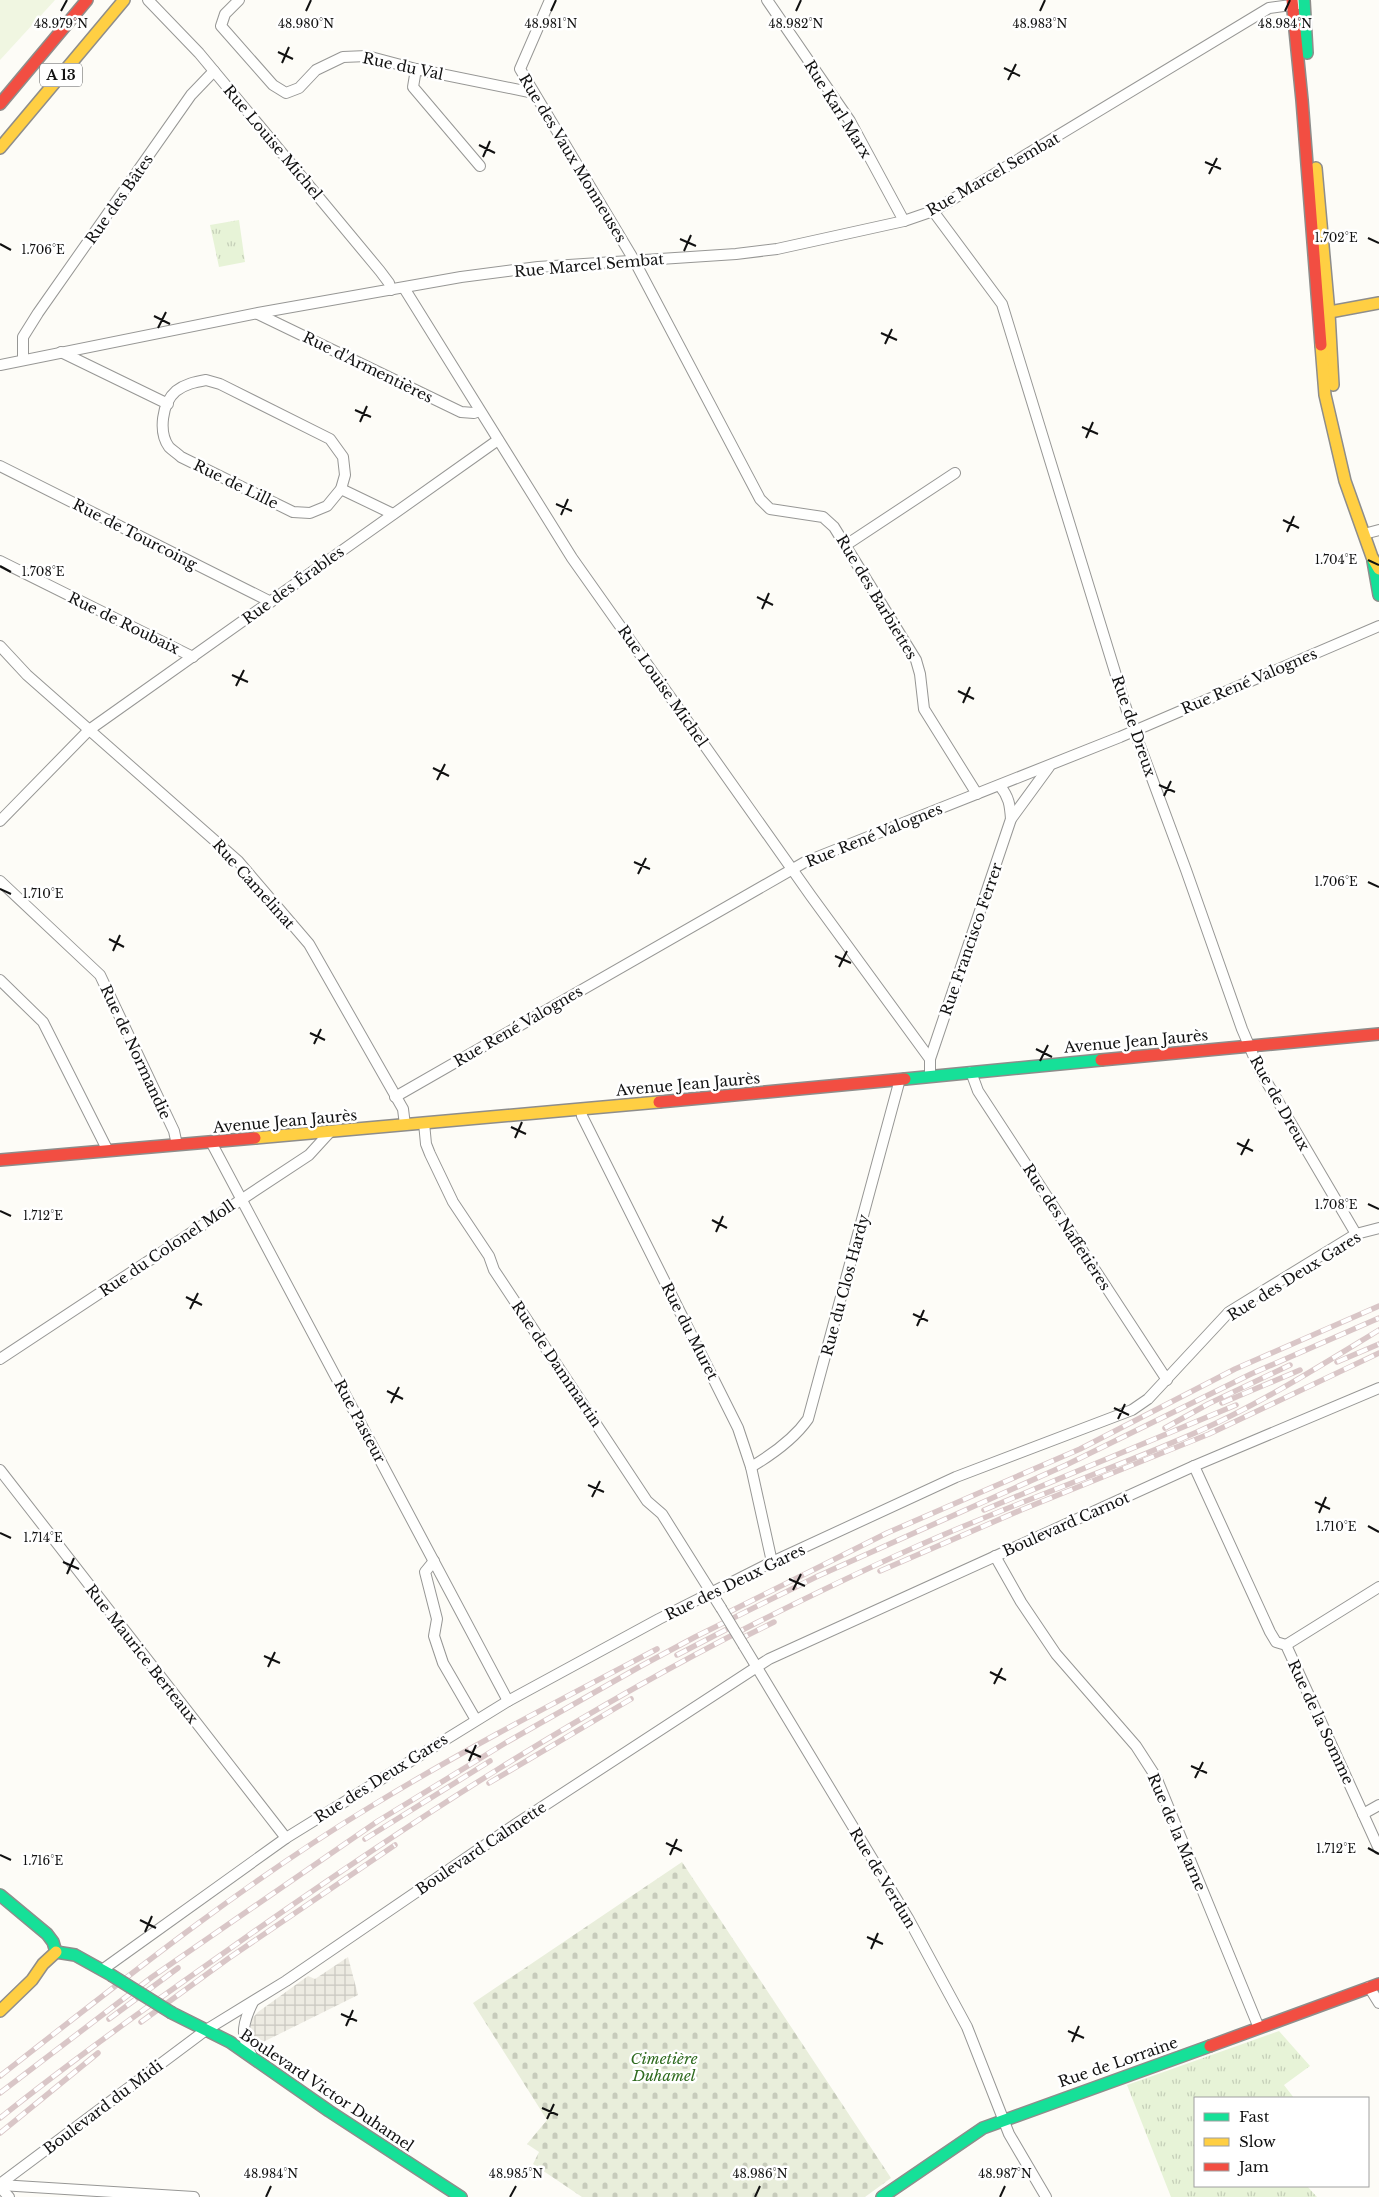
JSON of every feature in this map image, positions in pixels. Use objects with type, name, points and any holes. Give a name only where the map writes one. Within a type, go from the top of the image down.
[{"type":"main road","name":"A 13","points":[[0,104],[87,0]]},
{"type":"main road","name":"A 13","points":[[0,148],[123,1]]},
{"type":"main road","points":[[1298,2],[1312,144],[1320,200],[1323,314],[1333,426],[1345,481],[1372,557],[1379,595]]},
{"type":"main road","points":[[1323,314],[1379,303]]},
{"type":"main road","points":[[1372,557],[1379,569]]},
{"type":"main road","name":"Avenue Jean Jaurès","points":[[0,1160],[424,1124],[1379,1034]]},
{"type":"main road","points":[[0,1895],[47,1934],[53,1942],[56,1952],[32,1980],[0,2010]]},
{"type":"main road","name":"Boulevard Victor Duhamel","points":[[56,1952],[75,1955],[107,1972],[172,2013],[230,2042],[329,2111],[460,2197]]},
{"type":"main road","points":[[0,1998],[26,1973],[44,1964]]},
{"type":"main road","name":"Rue de Lorraine","points":[[882,2197],[983,2128],[1374,1986]]},
{"type":"street","name":"Rue Louise Michel","points":[[148,0],[186,38],[214,71],[380,271],[389,283],[391,290]]},
{"type":"street","name":"Rue du Val","points":[[240,0],[225,14],[221,26],[273,85],[286,93],[299,88],[316,70],[343,57],[367,56],[534,93]]},
{"type":"street","name":"Rue des Vaux Monneuses","points":[[550,0],[520,69],[634,260]]},
{"type":"street","name":"Rue Karl Marx","points":[[768,0],[850,121],[904,221]]},
{"type":"street","name":"Rue Marcel Sembat","points":[[0,365],[258,314],[461,277],[529,268],[736,254],[777,249],[904,221],[933,211],[1269,8],[1298,2]]},
{"type":"street","points":[[416,68],[413,87],[480,166]]},
{"type":"street","name":"Rue des Bâtes","points":[[23,359],[23,337],[38,313],[191,95],[214,71]]},
{"type":"street","name":"Rue de Dreux","points":[[933,211],[1002,304],[1134,731],[1249,1046],[1259,1069],[1356,1234]]},
{"type":"street","name":"Rue des Barbiettes","points":[[634,260],[760,499],[770,509],[822,518],[834,527],[846,545],[916,660],[920,674],[924,708],[977,794]]},
{"type":"street","name":"Rue Louise Michel","points":[[404,288],[572,558],[792,869],[930,1059]]},
{"type":"street","name":"Rue d'Armentières","points":[[258,314],[457,410],[467,413],[479,410]]},
{"type":"street","points":[[61,352],[168,404],[175,392],[190,383],[206,380],[229,389],[330,439],[343,457],[345,475],[341,488],[393,514]]},
{"type":"street","name":"Rue de Lille","points":[[168,404],[163,415],[163,429],[168,446],[181,457],[239,486],[293,512],[310,512],[327,506],[341,488]]},
{"type":"street","name":"Rue des Érables","points":[[0,821],[89,730],[498,440]]},
{"type":"street","name":"Rue de Tourcoing","points":[[0,466],[271,602]]},
{"type":"street","points":[[846,545],[955,473]]},
{"type":"street","points":[[1364,534],[1379,530]]},
{"type":"street","name":"Rue de Roubaix","points":[[0,561],[193,657]]},
{"type":"street","name":"Rue René Valognes","points":[[395,1097],[792,869],[1050,766],[1379,626]]},
{"type":"street","name":"Rue Camelinat","points":[[0,646],[27,675],[238,861],[309,944],[404,1112],[405,1125]]},
{"type":"street","name":"Rue Francisco Ferrer","points":[[930,1059],[1012,819],[1050,766]]},
{"type":"street","points":[[1000,786],[1007,795],[1012,819]]},
{"type":"street","name":"Rue de Normandie","points":[[0,881],[100,975],[174,1131],[177,1145]]},
{"type":"street","points":[[0,980],[42,1022],[108,1151]]},
{"type":"street","points":[[930,1059],[930,1076]]},
{"type":"street","name":"Rue des Naffetières","points":[[971,1072],[978,1090],[1166,1380]]},
{"type":"street","name":"Rue du Clos Hardy","points":[[752,1466],[770,1455],[800,1431],[811,1412],[900,1079]]},
{"type":"street","name":"Rue du Muret","points":[[581,1109],[582,1116],[738,1428],[752,1466],[772,1562]]},
{"type":"street","name":"Rue de Dammartin","points":[[424,1124],[426,1144],[453,1202],[489,1256],[494,1270],[647,1501],[662,1514],[721,1608]]},
{"type":"street","name":"Rue du Colonel Moll","points":[[0,1360],[309,1155],[330,1132]]},
{"type":"street","name":"Rue Pasteur","points":[[211,1142],[240,1200],[508,1701]]},
{"type":"street","name":"Rue des Deux Gares","points":[[107,1972],[286,1838],[508,1701],[659,1619],[712,1594],[772,1562],[956,1477],[1132,1410],[1148,1399],[1229,1312],[1356,1234],[1379,1228]]},
{"type":"street","name":"Boulevard Carnot","points":[[757,1667],[1194,1466],[1379,1388]]},
{"type":"street","name":"Rue de la Somme","points":[[1194,1466],[1264,1621],[1276,1642],[1286,1645],[1379,1849]]},
{"type":"street","name":"Rue Maurice Berteaux","points":[[0,1470],[286,1838]]},
{"type":"street","name":"Rue de la Marne","points":[[995,1556],[1021,1602],[1056,1654],[1136,1746],[1156,1777],[1259,2028]]},
{"type":"street","points":[[434,1561],[425,1572],[437,1619],[434,1636],[443,1663],[476,1720]]},
{"type":"street","points":[[1286,1645],[1379,1587]]},
{"type":"street","name":"Rue de Verdun","points":[[721,1608],[917,1935],[967,2027],[1009,2134],[1044,2194]]},
{"type":"street","name":"Boulevard Calmette","points":[[206,2030],[254,2001],[516,1824],[757,1667]]},
{"type":"street","points":[[1363,1814],[1379,1805]]},
{"type":"street","points":[[1374,1986],[1379,2003]]},
{"type":"street","points":[[254,2001],[244,2026],[244,2044],[254,2058]]},
{"type":"street","name":"Boulevard du Midi","points":[[0,2185],[206,2030]]},
{"type":"street","points":[[0,2185],[8,2197]]},
{"type":"street","points":[[0,2185],[194,2197]]},
{"type":"street","points":[[1033,2197],[1044,2194]]},
{"type":"green space","points":[[0,0],[55,0],[0,60]]},
{"type":"green space","points":[[239,220],[245,262],[219,267],[210,225]]},
{"type":"green space","name":"Cimetière Duhamel","points":[[682,1862],[891,2178],[865,2197],[582,2197],[533,2164],[539,2152],[527,2144],[547,2120],[473,2003]]},
{"type":"green space","points":[[1279,2031],[1310,2066],[1284,2085],[1293,2097],[1194,2097],[1194,2187],[1308,2187],[1317,2197],[1171,2197],[1127,2085]]},
{"type":"shaded area","points":[[348,1957],[358,1995],[255,2046],[250,2039],[250,2030],[251,2020],[258,2012],[308,1976],[315,1979]]},
{"type":"railway","points":[[725,1614],[887,1533],[1080,1449],[1235,1369],[1379,1306]]},
{"type":"railway","points":[[0,2093],[152,1977],[378,1821],[507,1742],[641,1666],[818,1576],[1066,1465],[1251,1374],[1379,1318]]},
{"type":"railway","points":[[0,2118],[124,2024],[374,1849],[498,1769],[626,1693],[756,1623],[891,1558],[946,1533],[1169,1444],[1220,1421],[1290,1384],[1379,1330]]},
{"type":"railway","points":[[1337,1362],[1379,1344]]},
{"type":"railway","points":[[880,1571],[1021,1510],[1209,1434],[1379,1353]]},
{"type":"railway","points":[[1165,1428],[1208,1404],[1290,1365]]},
{"type":"railway","points":[[1222,1403],[1300,1370]]},
{"type":"railway","points":[[984,1510],[1236,1405]]},
{"type":"railway","points":[[738,1640],[774,1622]]},
{"type":"railway","points":[[677,1655],[733,1626]]},
{"type":"railway","points":[[0,2076],[181,1936],[322,1837],[476,1745],[657,1649]]},
{"type":"railway","points":[[489,1783],[631,1699]]},
{"type":"railway","points":[[365,1839],[490,1761]]},
{"type":"railway","points":[[141,2022],[229,1958],[395,1845]]},
{"type":"railway","points":[[109,2019],[178,1968]]},
{"type":"railway","points":[[0,2133],[98,2053]]},
{"type":"traffic: fast","points":[[1304,0],[1307,53]]},
{"type":"traffic: fast","points":[[1373,561],[1379,595]]},
{"type":"traffic: fast","points":[[905,1079],[1101,1060]]},
{"type":"traffic: fast","points":[[0,1895],[47,1934],[53,1942],[56,1952]]},
{"type":"traffic: fast","points":[[56,1952],[75,1955],[111,1975]]},
{"type":"traffic: fast","points":[[111,1975],[172,2013]]},
{"type":"traffic: fast","points":[[172,2013],[230,2042],[329,2111],[461,2197]]},
{"type":"traffic: fast","points":[[882,2197],[983,2128],[1210,2046]]},
{"type":"traffic: slow","points":[[0,148],[124,0]]},
{"type":"traffic: slow","points":[[1316,168],[1329,313],[1333,385]]},
{"type":"traffic: slow","points":[[1319,314],[1379,303]]},
{"type":"traffic: slow","points":[[1321,345],[1325,395],[1345,481],[1372,557],[1379,569]]},
{"type":"traffic: slow","points":[[255,1138],[659,1102]]},
{"type":"traffic: slow","points":[[0,2011],[32,1980],[43,1964],[56,1952]]},
{"type":"traffic: jam","points":[[0,104],[87,0]]},
{"type":"traffic: jam","points":[[1292,0],[1302,100],[1321,345]]},
{"type":"traffic: jam","points":[[1101,1060],[1379,1034]]},
{"type":"traffic: jam","points":[[659,1102],[905,1079]]},
{"type":"traffic: jam","points":[[0,1160],[255,1138]]},
{"type":"traffic: jam","points":[[1210,2046],[1379,1984]]}]
